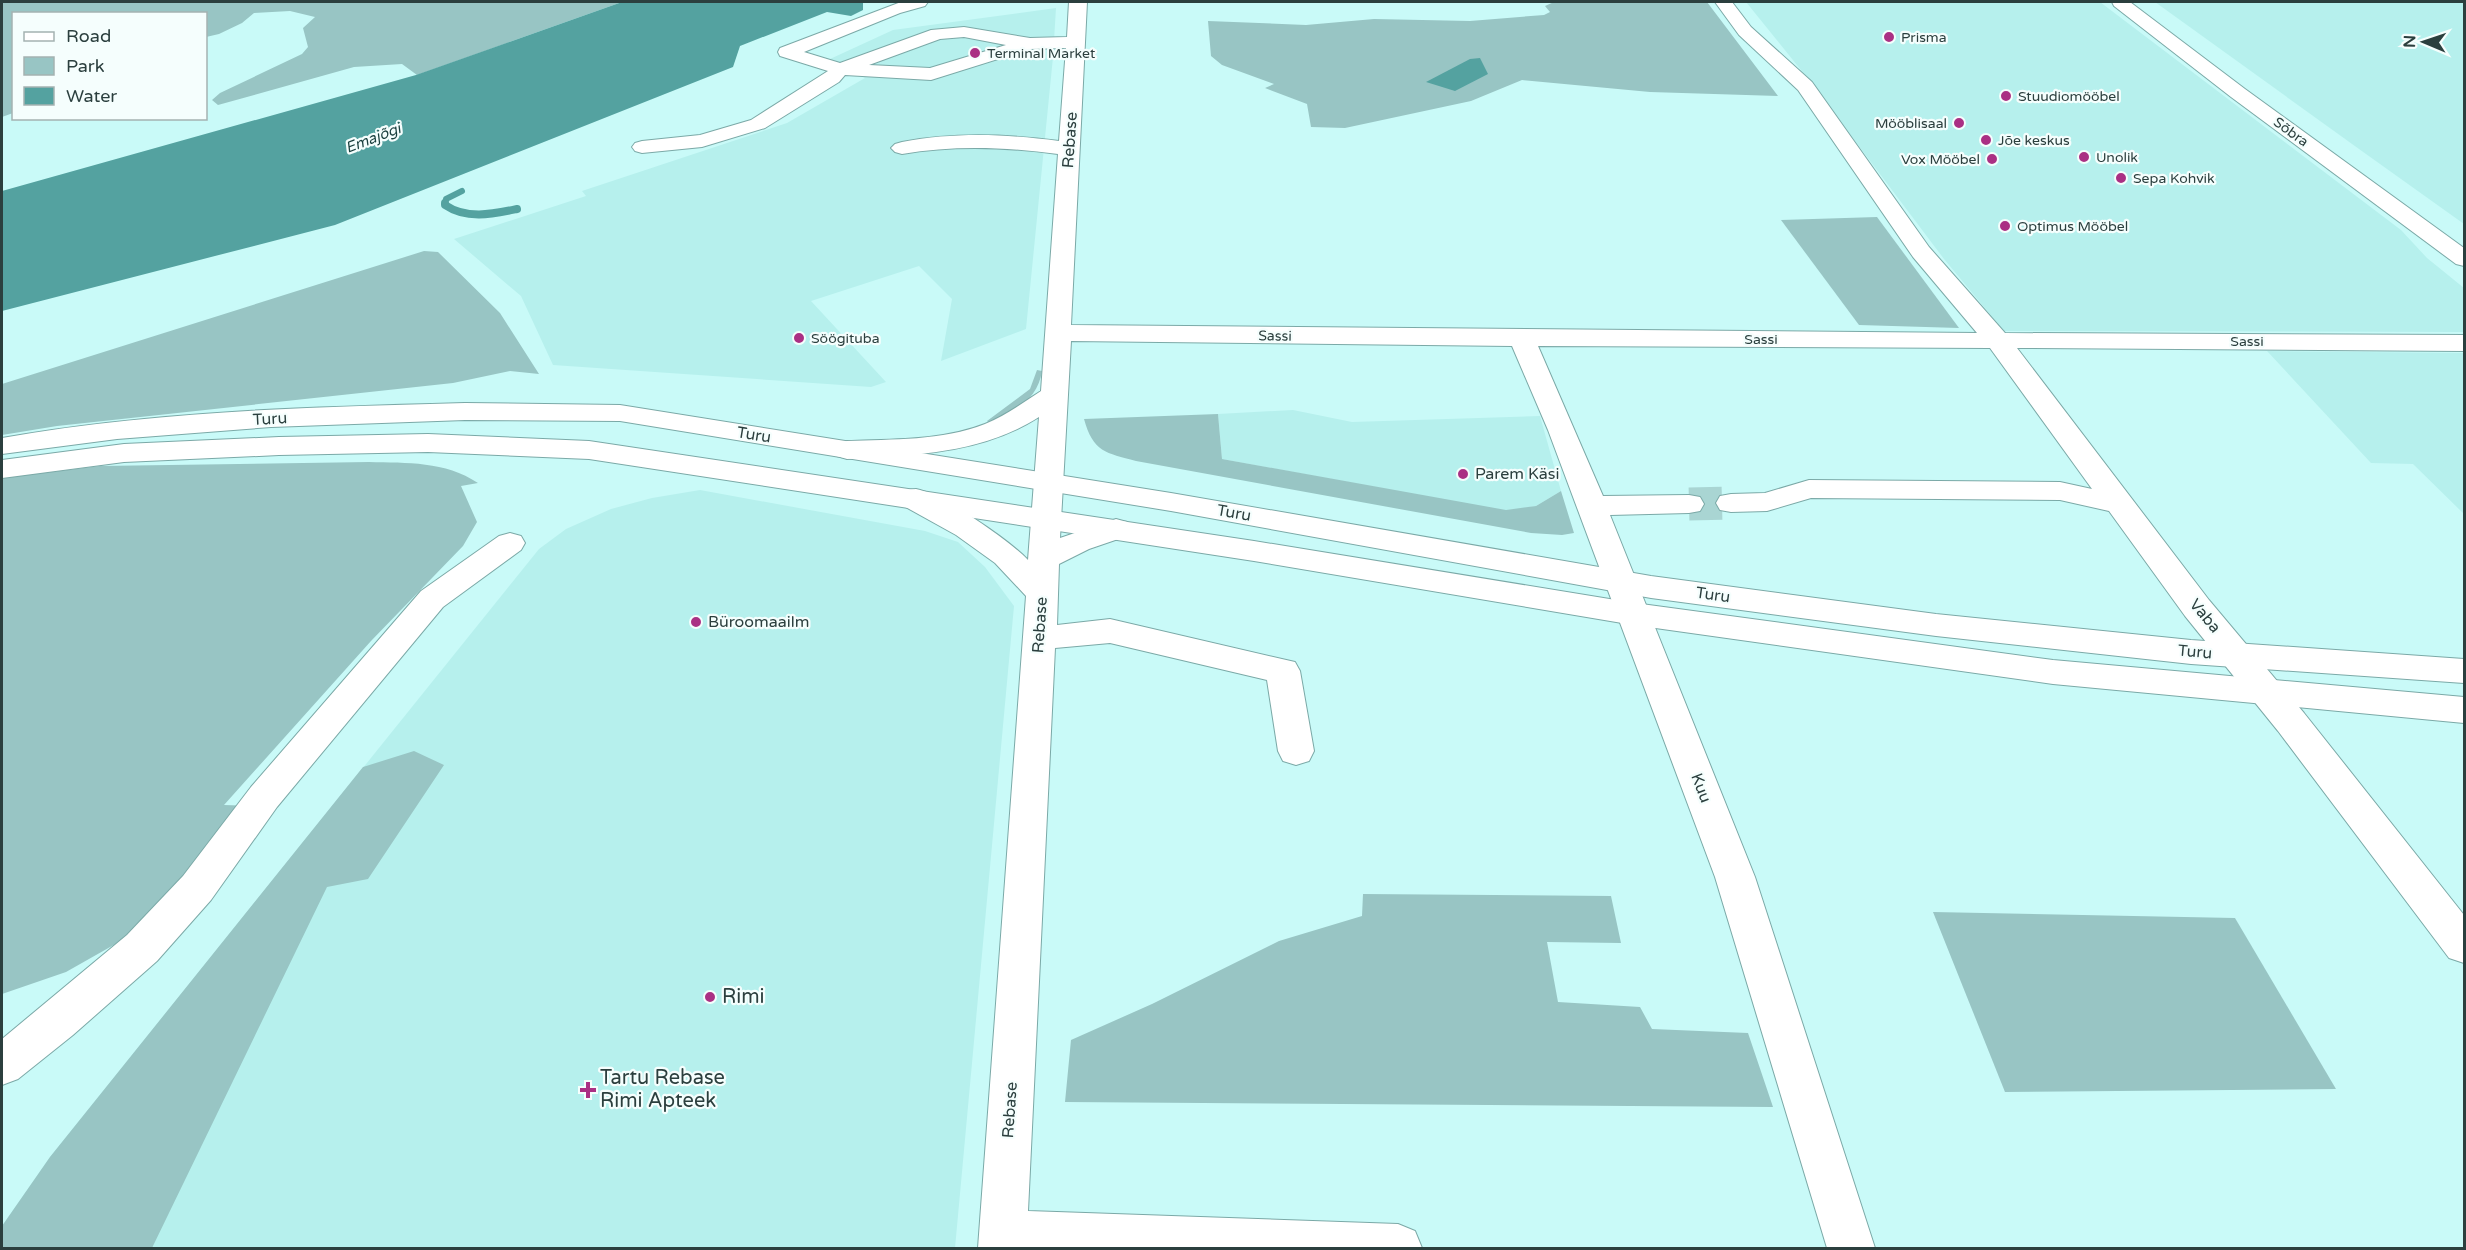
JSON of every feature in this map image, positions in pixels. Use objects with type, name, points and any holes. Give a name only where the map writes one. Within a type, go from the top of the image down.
[{"type":"street","points":[[919,2],[894,9],[787,52],[840,69],[931,74],[1030,44]]},
{"type":"street","name":"Rebase","points":[[1002,1241],[1078,2]]},
{"type":"street","name":"Vaba","points":[[1724,2],[1745,31],[1805,86],[1921,252],[1996,339],[2197,608],[2239,656],[2464,945]]},
{"type":"street","name":"Sõbra","points":[[2120,2],[2238,93],[2464,258]]},
{"type":"street","points":[[642,147],[702,141],[758,124],[832,78],[840,69],[938,34],[964,33],[1030,44],[1076,42]]},
{"type":"street","points":[[902,148],[962,141],[1027,143],[1069,149]]},
{"type":"street","name":"Sassi","points":[[1058,333],[2464,343]]},
{"type":"street","name":"Kuu","points":[[1522,338],[1628,597],[1735,877],[1851,1248]]},
{"type":"street","points":[[847,450],[927,445],[986,433],[1018,418],[1054,394]]},
{"type":"street","name":"Turu","points":[[2,446],[210,421],[392,413],[546,410],[620,413],[847,450],[1046,499],[1628,597],[2053,672],[2464,710]]},
{"type":"street","name":"Turu","points":[[2,469],[124,453],[255,447],[428,443],[589,450],[913,498],[1046,499],[1116,529],[1628,597],[2239,656],[2464,671]]},
{"type":"street","points":[[1731,503],[1767,502],[1809,489],[2060,491],[2119,504]]},
{"type":"street","points":[[913,498],[967,528],[1006,556],[1043,576],[1078,542],[1116,529]]},
{"type":"street","points":[[1591,506],[1689,504]]},
{"type":"street","points":[[2,1065],[58,1021],[142,948],[197,888],[264,797],[432,599],[510,543]]},
{"type":"street","points":[[1039,638],[1110,631],[1283,671],[1296,751]]},
{"type":"street","points":[[1002,1241],[1398,1248]]},
{"type":"shaded area","points":[[1746,2],[2100,2],[2401,230],[2427,258],[2464,288],[2464,332],[2004,331],[1944,259],[1809,80]]},
{"type":"shaded area","points":[[2155,2],[2464,2],[2464,224],[2359,149]]},
{"type":"shaded area","points":[[1056,8],[1026,329],[941,361],[952,299],[919,266],[811,301],[886,382],[871,387],[553,365],[521,296],[454,239],[586,196],[582,191],[787,123],[865,78],[830,59],[893,30]]},
{"type":"shaded area","points":[[2267,351],[2464,353],[2464,514],[2413,464],[2371,463]]},
{"type":"shaded area","points":[[1293,410],[1352,422],[1540,416],[1561,491],[1536,506],[1506,511],[1222,459],[1218,414]]},
{"type":"shaded area","points":[[700,490],[925,531],[958,542],[985,567],[1014,606],[955,1248],[2,1248],[2,1226],[50,1157],[539,549],[566,529],[611,509],[652,498]]},
{"type":"green space","points":[[2,2],[622,2],[417,75],[402,64],[354,67],[218,105],[212,100],[220,93],[302,54],[308,47],[303,28],[315,17],[290,11],[254,13],[242,23],[219,34],[207,37],[207,12],[12,12],[12,113],[2,117]]},
{"type":"green space","points":[[1554,2],[1707,2],[1778,96],[1650,92],[1522,80],[1471,101],[1345,128],[1311,127],[1307,104],[1265,88],[1274,84],[1222,65],[1211,56],[1208,21],[1306,25],[1374,19],[1470,21],[1544,15],[1550,12],[1545,6]]},
{"type":"green space","points":[[1877,217],[1959,328],[1859,325],[1781,220]]},
{"type":"green space","points":[[424,251],[438,252],[500,313],[539,374],[510,371],[453,383],[57,426],[2,435],[2,384]]},
{"type":"green space","points":[[1037,370],[1042,371],[1040,381],[1030,397],[1016,410],[989,423],[987,421],[1030,389]]},
{"type":"green space","points":[[1218,414],[1222,459],[1506,510],[1536,506],[1561,491],[1574,533],[1562,535],[1531,533],[1136,461],[1116,456],[1096,445],[1084,419]]},
{"type":"green space","points":[[411,463],[439,467],[478,483],[461,486],[477,522],[463,546],[371,641],[224,805],[256,806],[225,846],[119,942],[66,972],[2,994],[2,478],[100,466]]},
{"type":"green space","points":[[414,751],[444,765],[368,879],[327,887],[152,1248],[2,1248],[2,1226],[50,1157],[363,767]]},
{"type":"green space","points":[[1363,894],[1611,896],[1621,943],[1547,942],[1558,1002],[1640,1007],[1652,1029],[1748,1033],[1773,1107],[1065,1102],[1071,1040],[1152,1004],[1279,941],[1362,916]]},
{"type":"green space","points":[[1933,912],[2235,918],[2336,1089],[2005,1092]]},
{"type":"water","name":"Emajõgi","points":[[622,2],[863,2],[863,10],[851,16],[827,12],[740,46],[733,67],[335,225],[2,311],[2,191],[416,75]]},
{"type":"water","points":[[1480,58],[1488,74],[1455,91],[1426,82],[1470,59]]},
{"type":"waterway","points":[[445,204],[446,199],[462,191]]},
{"type":"waterway","points":[[445,204],[453,210],[471,214],[489,214],[517,209]]},
{"type":"tunnel","points":[[1689,504],[1731,503]]},
{"type":"place","name":"Prisma","points":[[1889,37]]},
{"type":"place","name":"Terminal Market","points":[[975,53]]},
{"type":"place","name":"Stuudiomööbel","points":[[2006,96]]},
{"type":"place","name":"Mööblisaal","points":[[1959,123]]},
{"type":"place","name":"Jõe keskus","points":[[1986,140]]},
{"type":"place","name":"Unolik","points":[[2084,157]]},
{"type":"place","name":"Vox Mööbel","points":[[1992,159]]},
{"type":"place","name":"Sepa Kohvik","points":[[2121,178]]},
{"type":"place","name":"Optimus Mööbel","points":[[2005,226]]},
{"type":"place","name":"Söögituba","points":[[799,338]]},
{"type":"place","name":"Parem Käsi","points":[[1463,474]]},
{"type":"place","name":"Büroomaailm","points":[[696,622]]},
{"type":"place","name":"Rimi","points":[[710,997]]},
{"type":"place","name":"Tartu Rebase Rimi Apteek","points":[[588,1090]]}]
